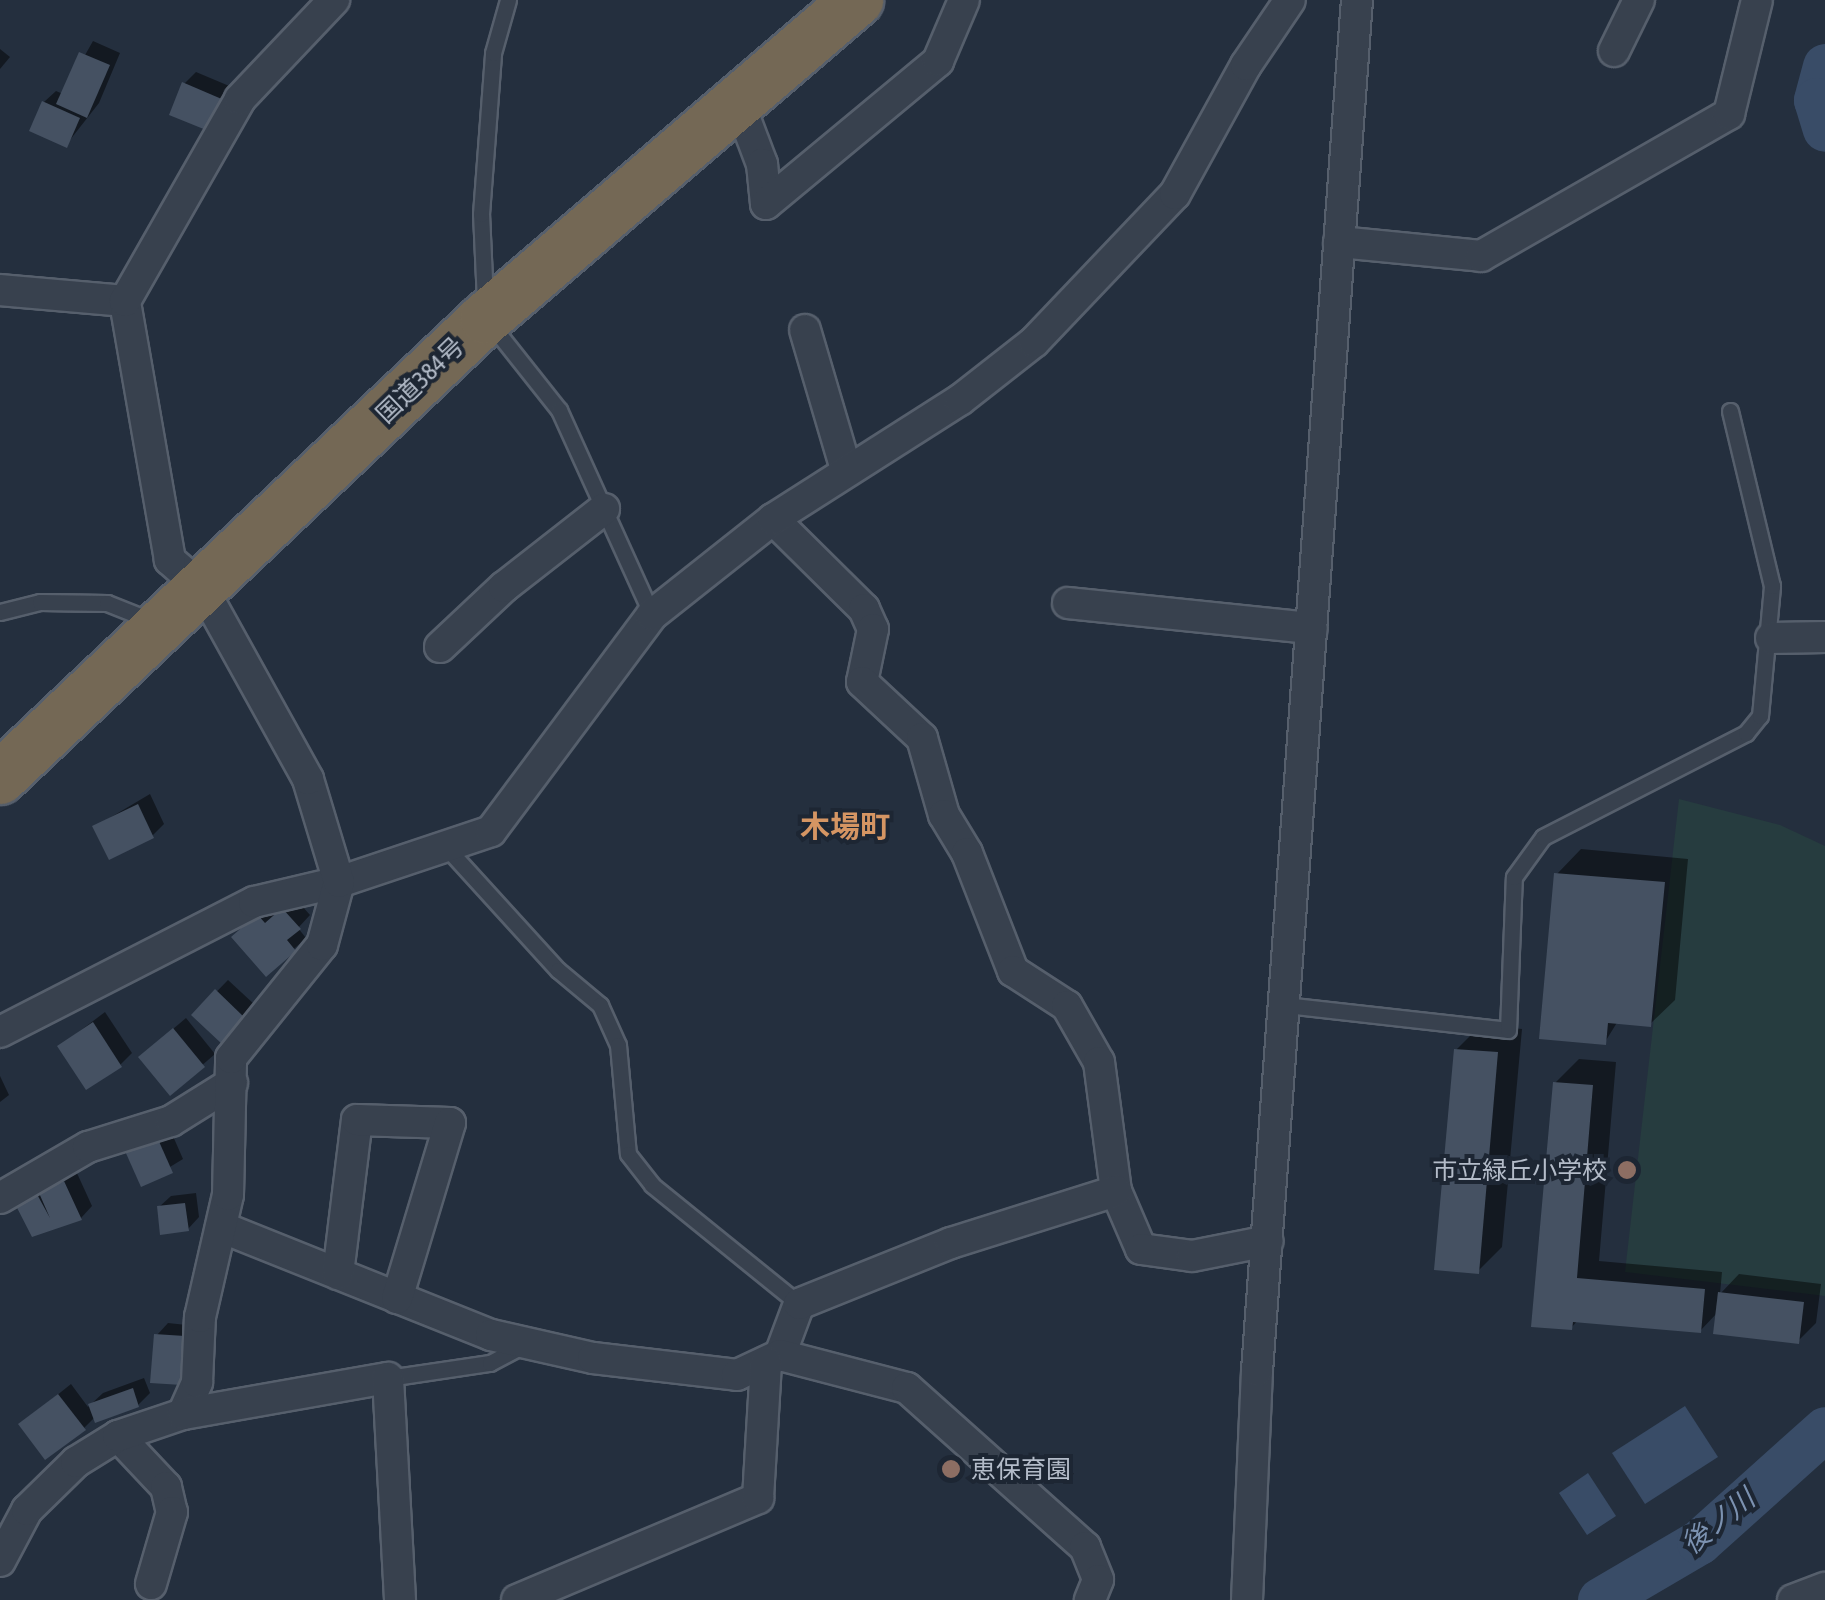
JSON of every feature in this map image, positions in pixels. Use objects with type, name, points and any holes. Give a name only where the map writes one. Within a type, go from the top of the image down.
[{"type":"highway","name":"国道384号","points":[[0,778],[486,318],[737,98],[857,0]]},
{"type":"street","points":[[183,1414],[197,1382],[200,1317],[228,1195],[231,1058],[322,944],[339,882],[308,778],[202,588],[170,560],[125,302],[240,99],[334,0]]},
{"type":"street","points":[[737,98],[762,164],[766,204],[938,62],[964,0]]},
{"type":"street","points":[[0,1032],[254,902],[339,882],[491,831],[652,614],[773,519],[846,468],[960,400],[1034,342],[1175,194],[1290,0]]},
{"type":"street","points":[[1247,1600],[1268,1241],[1357,0]]},
{"type":"street","points":[[1614,51],[1638,0]]},
{"type":"street","points":[[1339,242],[1481,256],[1728,114],[1756,0]]},
{"type":"street","points":[[0,290],[66,301],[125,302]]},
{"type":"street","points":[[805,330],[846,468]]},
{"type":"street","points":[[440,647],[504,587],[604,509]]},
{"type":"street","points":[[773,519],[864,609],[873,629],[862,682],[922,738],[944,815],[967,853],[1013,970],[1067,1006],[1100,1062],[1116,1191],[1141,1249],[1192,1256],[1268,1241]]},
{"type":"street","points":[[1068,603],[1312,628]]},
{"type":"street","points":[[1771,638],[1825,637]]},
{"type":"street","points":[[0,1198],[88,1146],[171,1122],[232,1084]]},
{"type":"street","points":[[338,1274],[357,1120],[450,1123],[397,1298]]},
{"type":"street","points":[[517,1600],[758,1498],[773,1359],[798,1304],[951,1243],[1116,1191]]},
{"type":"street","points":[[221,1228],[397,1298],[528,1343],[737,1375],[773,1359],[906,1388],[1085,1547],[1098,1580],[1090,1600]]},
{"type":"street","points":[[0,1561],[28,1510],[76,1462],[118,1436],[183,1414],[388,1378],[400,1600]]},
{"type":"street","points":[[118,1436],[166,1487],[172,1512],[151,1584]]},
{"type":"street","points":[[1794,1600],[1825,1588]]},
{"type":"lane","points":[[508,0],[494,53],[482,196],[486,318],[559,410],[652,614]]},
{"type":"lane","points":[[1285,1005],[1508,1030],[1514,877],[1543,837],[1746,733],[1760,716],[1771,638],[1772,586],[1730,411]]},
{"type":"lane","points":[[0,612],[40,602],[106,603],[163,624]]},
{"type":"lane","points":[[446,846],[558,970],[600,1005],[618,1044],[628,1154],[652,1184],[798,1304]]},
{"type":"lane","points":[[388,1378],[490,1363],[528,1343]]},
{"type":"green space","points":[[1679,799],[1780,825],[1825,846],[1825,1296],[1625,1272]]},
{"type":"water","points":[[1685,1406],[1718,1457],[1645,1504],[1612,1453]]},
{"type":"water","points":[[1588,1473],[1616,1516],[1587,1535],[1559,1493]]},
{"type":"building","points":[[79,52],[110,65],[87,118],[56,104]]},
{"type":"building","points":[[182,82],[224,100],[211,132],[169,115]]},
{"type":"building","points":[[42,101],[80,118],[67,148],[29,131]]},
{"type":"building","points":[[138,804],[154,838],[109,860],[92,826]]},
{"type":"building","points":[[1554,873],[1665,882],[1651,1027],[1608,1023],[1606,1045],[1539,1039]]},
{"type":"building","points":[[282,908],[301,929],[287,940],[296,951],[266,977],[231,937],[257,914],[265,923]]},
{"type":"building","points":[[215,989],[245,1018],[222,1044],[191,1015]]},
{"type":"building","points":[[93,1022],[122,1067],[86,1090],[57,1046]]},
{"type":"building","points":[[173,1028],[205,1067],[170,1096],[138,1057]]},
{"type":"building","points":[[1454,1049],[1498,1052],[1479,1274],[1434,1270]]},
{"type":"building","points":[[1553,1082],[1593,1085],[1577,1278],[1705,1289],[1701,1333],[1573,1322],[1572,1330],[1531,1327]]},
{"type":"building","points":[[153,1128],[173,1173],[141,1187],[121,1142]]},
{"type":"building","points":[[64,1181],[82,1220],[32,1237],[12,1198],[33,1187],[50,1218],[39,1193]]},
{"type":"building","points":[[185,1203],[189,1231],[160,1235],[157,1206]]},
{"type":"building","points":[[1718,1292],[1804,1302],[1799,1344],[1713,1334]]},
{"type":"building","points":[[154,1334],[185,1336],[182,1385],[150,1383]]},
{"type":"building","points":[[133,1388],[139,1407],[95,1423],[88,1404]]},
{"type":"building","points":[[58,1394],[86,1430],[45,1460],[18,1424]]},
{"type":"waterway","name":"後ノ川","points":[[1825,66],[1816,100],[1825,129]]},
{"type":"waterway","name":"後ノ川","points":[[1600,1600],[1699,1542],[1825,1429]]},
{"type":"place","name":"市立緑丘小学校","points":[[1627,1170]]},
{"type":"place","name":"恵保育園","points":[[951,1469]]},
{"type":"district","name":"木場町","points":[[845,826]]}]
